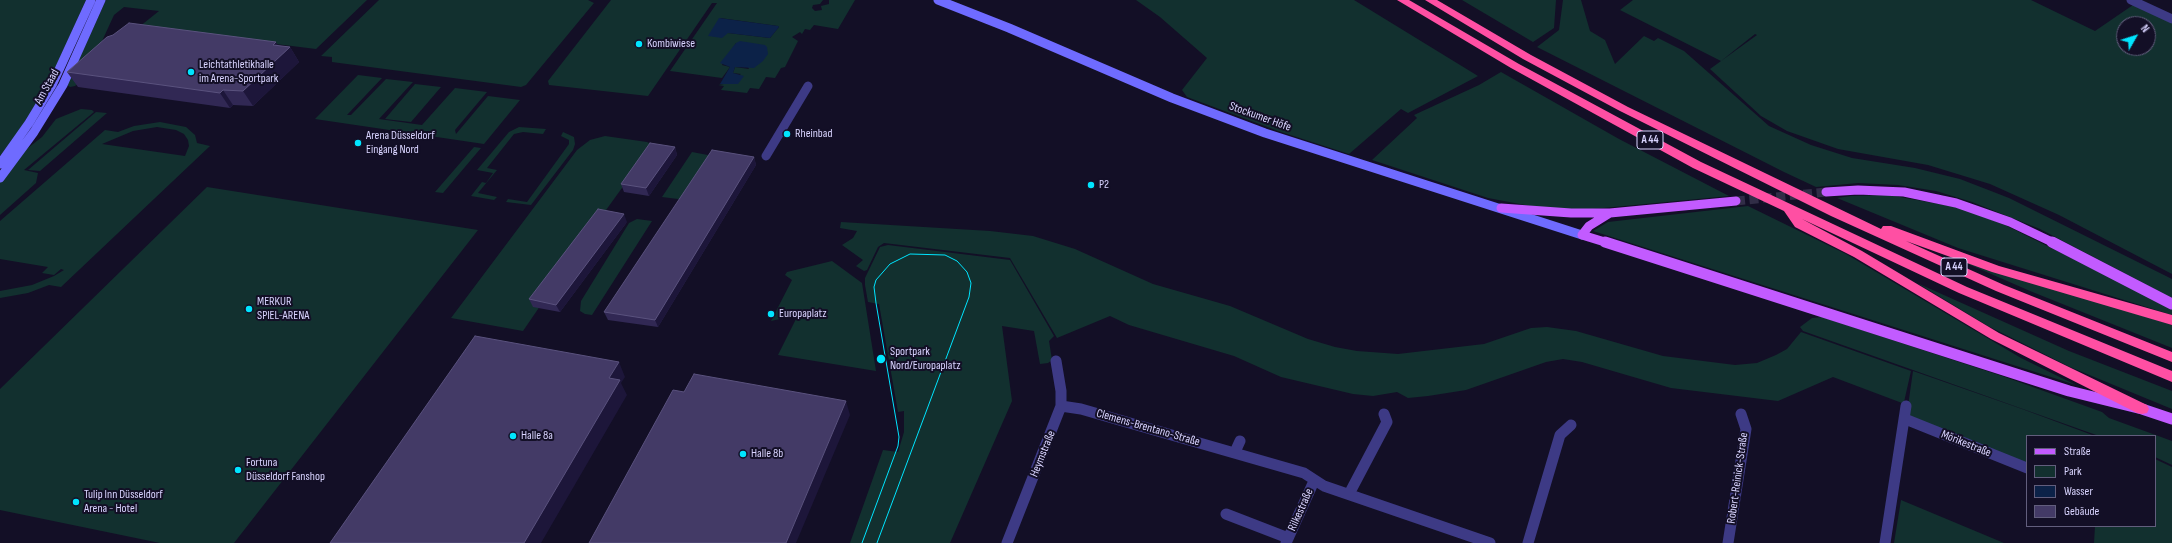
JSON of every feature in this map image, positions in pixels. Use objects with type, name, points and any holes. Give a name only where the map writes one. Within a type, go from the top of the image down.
[{"type":"highway","name":"A 44","points":[[1402,0],[1515,66],[1697,165],[1963,290],[2172,377]]},
{"type":"highway","name":"A 44","points":[[1430,0],[1527,57],[1624,109],[1740,167],[1941,262],[2073,318],[2172,357]]},
{"type":"highway","points":[[1740,167],[1780,181],[1878,225],[1944,251],[1996,269],[2172,320]]},
{"type":"highway","points":[[1788,209],[1799,224],[1858,254],[1995,336],[2142,409]]},
{"type":"main road","points":[[1826,192],[1858,190],[1904,192],[1956,202],[2010,222],[2038,235],[2172,304]]},
{"type":"main road","points":[[1501,208],[1571,214],[1610,213],[1736,201]]},
{"type":"main road","points":[[1610,213],[1589,226],[1582,235],[2069,391],[2142,409],[2172,419]]},
{"type":"street","name":"Am Staad","points":[[0,164],[29,123],[52,85],[91,0]]},
{"type":"street","name":"Am Staad","points":[[0,178],[34,132],[63,85],[101,0]]},
{"type":"street","name":"Stockumer Höfe","points":[[938,0],[999,24],[1172,98],[1265,133],[1582,235]]},
{"type":"street","points":[[2131,0],[2172,19]]},
{"type":"street","points":[[766,156],[808,86]]},
{"type":"street","name":"Heymstraße","points":[[1007,543],[1061,406],[1061,391],[1056,361]]},
{"type":"street","name":"Clemens-Brentano-Straße","points":[[1061,406],[1081,409],[1238,447],[1304,473],[1314,481],[1490,543]]},
{"type":"street","points":[[1885,543],[1906,406]]},
{"type":"street","points":[[1349,494],[1387,422],[1384,414]]},
{"type":"street","name":"Robert-Reinick-Straße","points":[[1728,543],[1746,429],[1741,414]]},
{"type":"street","name":"Mörikestraße","points":[[1905,419],[2026,468]]},
{"type":"street","points":[[1528,543],[1560,435],[1571,425]]},
{"type":"street","name":"Rilkestraße","points":[[1226,514],[1287,541],[1314,481]]},
{"type":"green space","points":[[0,0],[86,0],[49,82],[21,128],[0,156]]},
{"type":"green space","points":[[106,0],[367,0],[316,49],[139,27],[159,11],[124,7],[114,15],[86,76],[75,86],[70,87],[67,85]]},
{"type":"green space","points":[[379,0],[588,0],[594,3],[526,85],[521,87],[332,62],[332,57],[321,56]]},
{"type":"green space","points":[[611,0],[823,0],[820,4],[813,5],[812,8],[815,11],[822,10],[821,6],[829,4],[829,0],[855,0],[838,29],[814,25],[810,30],[805,29],[802,34],[800,32],[792,37],[798,41],[785,67],[781,68],[775,78],[766,77],[759,89],[750,88],[747,93],[721,90],[724,86],[718,85],[724,84],[741,74],[733,73],[735,67],[749,69],[736,43],[722,65],[730,67],[722,78],[670,71],[717,3],[712,3],[648,96],[549,85],[548,81]],"holes":[[[720,18],[779,27],[770,38],[728,33]]]},
{"type":"green space","points":[[1136,0],[1354,0],[1478,76],[1408,113],[1401,109],[1349,154],[1278,131],[1187,97],[1182,90],[1207,58],[1160,17]]},
{"type":"green space","points":[[1462,0],[1556,0],[1554,28],[1533,42]]},
{"type":"green space","points":[[1563,0],[1581,0],[1590,31],[1605,40],[1615,64],[1644,36],[1654,41],[1658,38],[1684,51],[1769,126],[1811,145],[1852,158],[1915,168],[1960,179],[2009,198],[2172,279],[2172,298],[2040,229],[1972,202],[1936,191],[1898,185],[1858,183],[1816,187],[1784,172],[1537,47],[1559,30]]},
{"type":"green space","points":[[1633,0],[2031,0],[2095,31],[2116,17],[2116,56],[2156,56],[2156,16],[2117,16],[2133,5],[2172,22],[2172,274],[2059,215],[1990,184],[1928,165],[1838,149],[1787,131],[1761,116],[1710,69],[1757,35],[1755,34],[1721,61],[1620,10]]},
{"type":"green space","points":[[1501,72],[1619,139],[1729,196],[1572,211],[1541,208],[1488,198],[1372,160],[1417,118],[1414,115],[1479,85]]},
{"type":"green space","points":[[358,75],[382,78],[347,115],[351,115],[386,79],[413,82],[379,119],[422,125],[455,88],[487,92],[455,130],[456,134],[488,96],[520,100],[484,144],[315,119]]},
{"type":"green space","points":[[415,84],[441,87],[411,122],[385,119]]},
{"type":"green space","points":[[81,109],[92,110],[94,112],[24,170],[38,173],[36,183],[0,215],[0,182],[24,151],[42,137],[56,119]]},
{"type":"green space","points":[[96,112],[107,113],[40,171],[28,170]]},
{"type":"green space","points":[[160,122],[186,127],[195,135],[197,143],[210,146],[61,287],[49,285],[28,293],[0,298],[0,291],[32,285],[54,276],[64,270],[61,269],[54,275],[42,273],[48,267],[0,259],[0,221],[105,130],[118,132],[134,126]],"holes":[[[157,127],[176,130],[184,134],[188,140],[189,146],[185,156],[102,144],[133,131]]]},
{"type":"green space","points":[[519,127],[546,129],[543,134],[523,132],[514,134],[487,168],[497,170],[478,193],[497,197],[494,200],[471,196],[482,182],[486,183],[493,173],[477,170],[509,132]]},
{"type":"green space","points":[[563,132],[574,137],[575,144],[573,150],[531,205],[506,202],[508,199],[527,202],[569,144],[569,140],[561,136]]},
{"type":"green space","points":[[605,136],[647,142],[653,145],[601,217],[523,331],[451,318],[577,150],[590,140]]},
{"type":"green space","points":[[474,147],[481,148],[443,193],[435,192]]},
{"type":"green space","points":[[692,152],[713,156],[686,200],[662,197]]},
{"type":"green space","name":"MERKUR SPIEL-ARENA","points":[[207,187],[478,230],[234,543],[160,543],[0,510],[0,389]]},
{"type":"green space","points":[[1889,195],[1961,208],[2005,225],[2172,308],[2172,315],[1958,248],[1837,198]]},
{"type":"green space","points":[[1748,206],[1846,254],[2021,358],[2076,385],[1593,231],[1608,222]]},
{"type":"green space","points":[[637,219],[652,221],[592,315],[585,314],[580,311],[581,301],[629,223]]},
{"type":"green space","points":[[841,222],[990,231],[1033,236],[1075,249],[1153,284],[1230,306],[1308,339],[1335,347],[1357,351],[1398,354],[1484,344],[1531,328],[1547,327],[1576,331],[1663,356],[1735,365],[1757,363],[1776,355],[1787,349],[1801,332],[1911,371],[1904,402],[1902,403],[1833,377],[1778,401],[1671,388],[1582,362],[1563,359],[1546,362],[1466,390],[1408,398],[1397,392],[1373,396],[1353,394],[1281,377],[1234,356],[1129,325],[1110,316],[1057,338],[1010,258],[884,243],[878,247],[867,270],[864,271],[856,266],[863,260],[842,245],[853,238],[857,231],[840,228]]},
{"type":"green space","points":[[888,245],[1010,260],[1054,336],[1049,341],[1052,360],[1048,363],[1040,364],[1034,331],[1002,326],[1012,401],[950,543],[850,543],[883,450],[898,452],[904,432],[904,411],[898,412],[879,304],[868,302],[865,285],[865,278],[880,247]]},
{"type":"green space","points":[[1950,256],[2172,325],[2172,348],[2030,291]]},
{"type":"green space","points":[[832,261],[862,283],[876,371],[778,355],[798,315],[771,321],[792,280],[785,275],[787,272]]},
{"type":"green space","points":[[1917,283],[2069,351],[2172,391],[2172,409],[2070,367],[1988,326]]},
{"type":"green space","points":[[1822,317],[2005,377],[2102,412],[2109,418],[2156,435],[2096,435],[1803,331],[1800,327],[1812,318]]},
{"type":"green space","points":[[1913,371],[2092,435],[2026,435],[2026,467],[1920,425],[1907,413]]},
{"type":"green space","points":[[2156,435],[2172,441],[2172,465],[2156,457]]},
{"type":"green space","points":[[2156,459],[2172,467],[2172,543],[2094,543],[2095,527],[2156,527]]},
{"type":"green space","points":[[1901,500],[2004,543],[1894,543]]},
{"type":"water","points":[[719,18],[779,27],[770,38],[728,33],[722,38],[708,36]]},
{"type":"water","points":[[740,41],[765,45],[767,47],[768,54],[763,61],[754,68],[735,67],[733,73],[744,76],[738,84],[720,84],[730,67],[720,63],[736,43]]},
{"type":"building","name":"Leichtathletikhalle im Arena-Sportpark","points":[[129,23],[276,42],[273,45],[290,47],[243,91],[223,90],[220,93],[67,72],[107,37],[113,35]]},
{"type":"building","points":[[650,143],[675,147],[646,188],[621,184]]},
{"type":"building","points":[[712,150],[754,157],[655,320],[604,312]]},
{"type":"building","points":[[598,209],[624,214],[556,305],[529,299]]},
{"type":"building","name":"Halle 8a","points":[[475,336],[619,362],[609,378],[620,380],[524,543],[330,543]]},
{"type":"building","name":"Halle 8b","points":[[694,374],[846,401],[786,543],[589,543],[673,390],[684,392]]},
{"type":"tunnel","points":[[1736,201],[1826,192]]},
{"type":"tram line","points":[[862,543],[898,446],[899,437],[876,303],[874,287],[876,280],[890,264],[910,254],[945,255],[957,261],[967,272],[971,283],[969,297],[877,543]]},
{"type":"place","name":"Kombiwiese","points":[[639,44]]},
{"type":"place","name":"Leichtathletikhalle im Arena-Sportpark","points":[[191,72]]},
{"type":"place","name":"Rheinbad","points":[[787,134]]},
{"type":"place","name":"Arena Düsseldorf Eingang Nord","points":[[358,143]]},
{"type":"place","name":"P2","points":[[1091,185]]},
{"type":"place","name":"MERKUR SPIEL-ARENA","points":[[249,309]]},
{"type":"place","name":"Europaplatz","points":[[771,314]]},
{"type":"place","name":"Sportpark Nord/Europaplatz","points":[[881,359]]},
{"type":"place","name":"Halle 8a","points":[[513,436]]},
{"type":"place","name":"Halle 8b","points":[[743,454]]},
{"type":"place","name":"Fortuna Düsseldorf Fanshop","points":[[238,470]]},
{"type":"place","name":"Tulip Inn Düsseldorf Arena - Hotel","points":[[76,502]]}]
